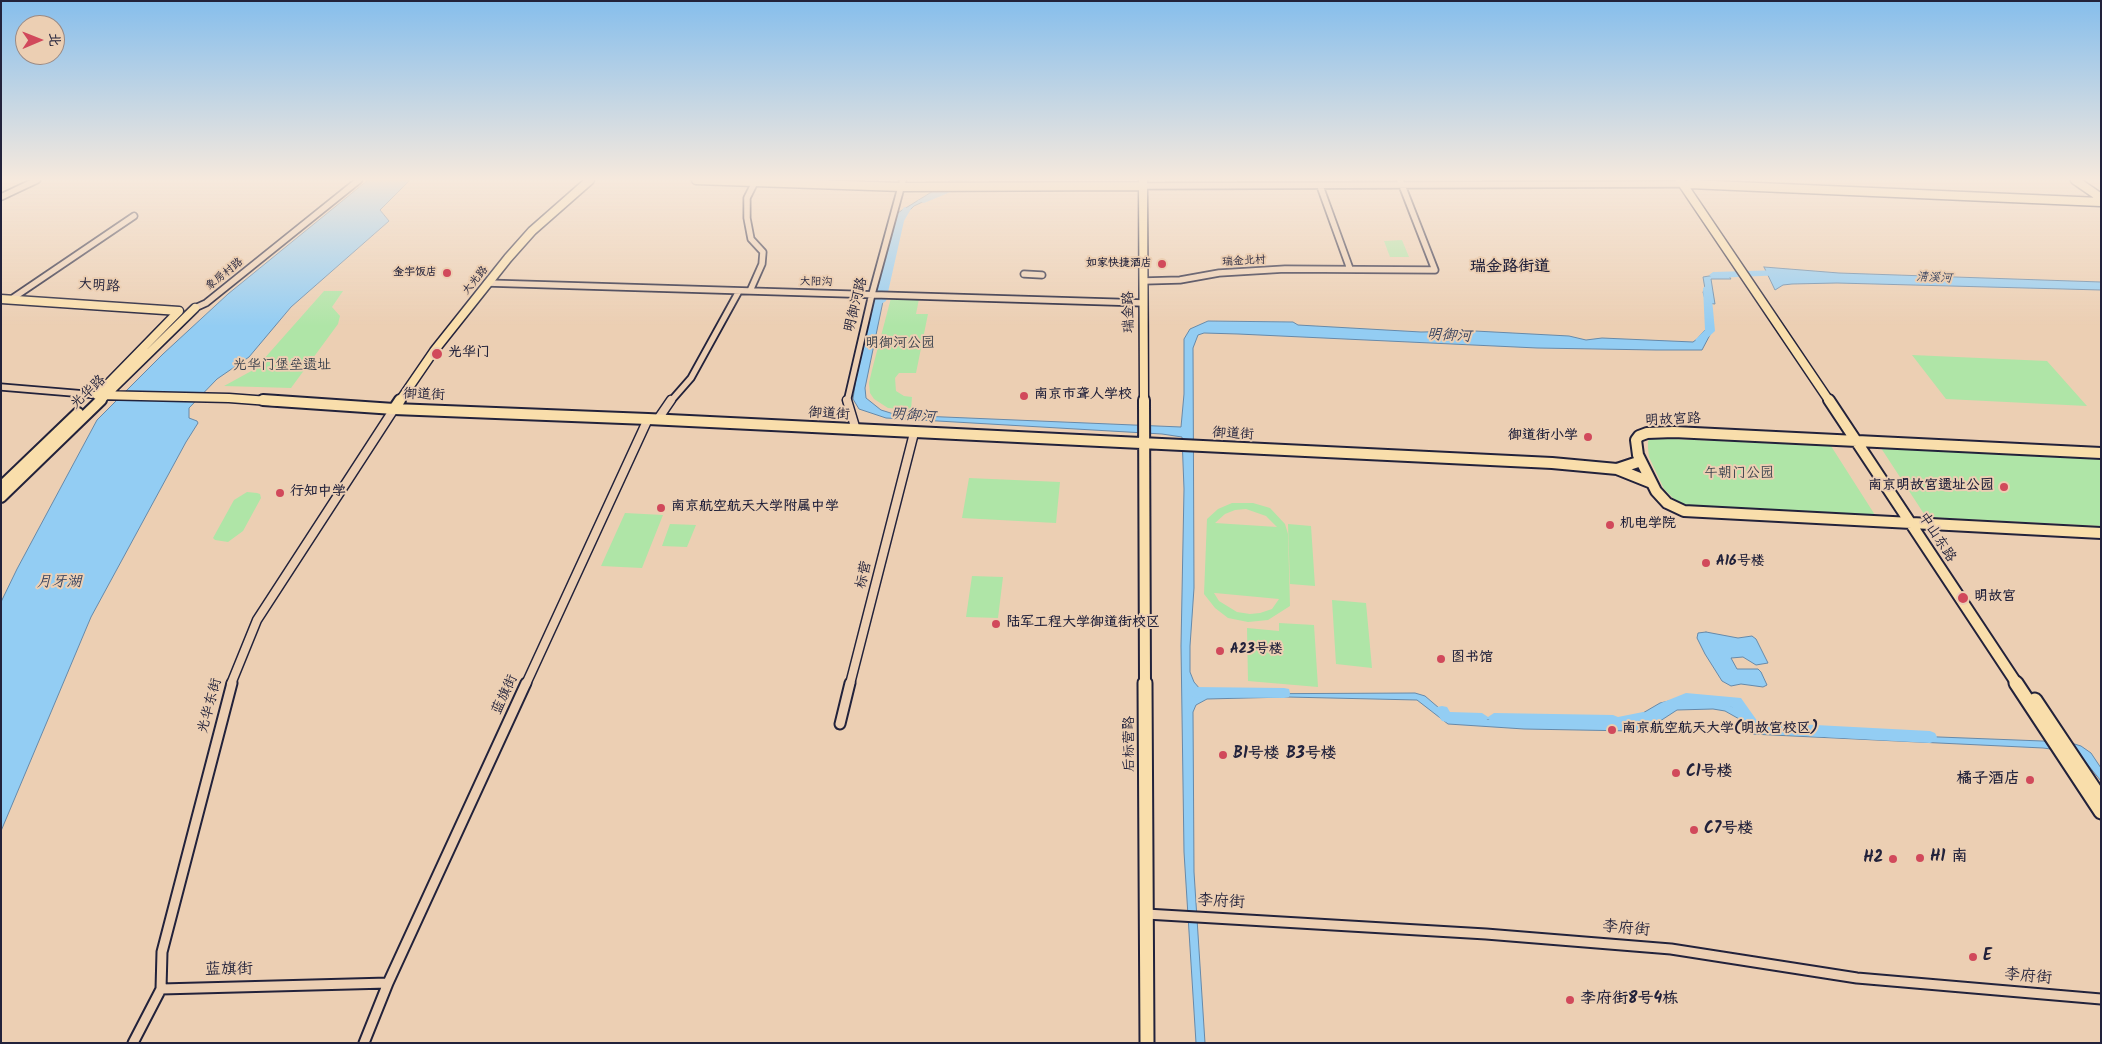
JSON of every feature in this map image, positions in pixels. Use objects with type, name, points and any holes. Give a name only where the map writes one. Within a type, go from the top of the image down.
[{"type":"main road","name":"瑞金路","points":[[1143,229],[1146,444]]},
{"type":"main road","name":"中山东路","points":[[1716,229],[1914,524],[2101,812]]},
{"type":"main road","name":"大明路","points":[[1,294],[10,298],[179,311]]},
{"type":"main road","name":"大明路","points":[[10,298],[195,308]]},
{"type":"main road","name":"光华路","points":[[1,498],[195,308]]},
{"type":"main road","name":"光华路","points":[[1,487],[97,395],[179,311]]},
{"type":"main road","points":[[394,409],[434,351]]},
{"type":"main road","name":"御道街","points":[[97,395],[230,398],[394,409],[653,419],[1552,463],[1617,469],[1652,483]]},
{"type":"main road","name":"明故宫路","points":[[2101,453],[1647,433],[1639,436],[1636,440],[1640,461],[1662,499],[1667,503],[1690,512],[2101,533]]},
{"type":"main road","name":"后标营路","points":[[1146,444],[1147,1043]]},
{"type":"main road","points":[[1617,469],[1640,461]]},
{"type":"main road","name":"中山东路","points":[[1914,524],[2101,799]]},
{"type":"street","points":[[10,298],[115,229]]},
{"type":"street","name":"象房村路","points":[[195,308],[206,303],[298,229]]},
{"type":"street","name":"大光路","points":[[434,351],[535,229]]},
{"type":"street","points":[[749,229],[751,239],[763,252],[762,264],[750,291]]},
{"type":"street","name":"明御河路","points":[[856,430],[847,400],[890,229]]},
{"type":"street","points":[[1335,229],[1350,269]]},
{"type":"street","name":"瑞金北村","points":[[1144,281],[1180,280],[1219,273],[1285,269],[1436,270],[1420,229]]},
{"type":"street","points":[[1024,274],[1042,275]]},
{"type":"street","name":"大阳沟","points":[[488,283],[1144,303]]},
{"type":"street","name":"蓝旗街","points":[[364,1043],[388,983],[653,419],[691,378],[739,291]]},
{"type":"street","points":[[1,387],[97,395]]},
{"type":"street","name":"光华东街","points":[[133,1043],[161,989],[162,952],[232,682],[257,620],[394,409]]},
{"type":"street","name":"标营","points":[[840,724],[914,433]]},
{"type":"street","name":"李府街","points":[[1146,914],[1486,934],[1671,949],[1857,978],[2101,999]]},
{"type":"street","name":"蓝旗街","points":[[161,989],[388,983]]},
{"type":"green space","points":[[1402,240],[1409,257],[1390,257],[1384,241]]},
{"type":"green space","name":"光华门堡垒遗址","points":[[324,291],[343,291],[332,307],[340,316],[338,324],[291,388],[224,386],[255,369]]},
{"type":"green space","name":"明御河公园","points":[[891,298],[919,299],[916,314],[928,314],[916,373],[899,373],[895,378],[896,391],[904,396],[912,397],[911,410],[888,408],[874,399],[870,393],[869,383]]},
{"type":"green space","points":[[1912,355],[2047,361],[2087,406],[1946,399]]},
{"type":"green space","name":"午朝门公园","points":[[1651,438],[1831,446],[1875,515],[1702,507],[1683,504],[1675,500],[1664,489],[1649,457],[1648,441]]},
{"type":"green space","name":"南京明故宫遗址公园","points":[[1881,448],[2101,457],[2101,526],[1926,517]]},
{"type":"green space","points":[[969,478],[1060,482],[1056,523],[962,518]]},
{"type":"green space","points":[[247,492],[260,494],[261,498],[243,531],[228,542],[215,540],[213,538],[234,500]]},
{"type":"green space","points":[[1232,503],[1253,503],[1270,508],[1285,524],[1288,534],[1290,606],[1268,620],[1248,622],[1228,618],[1215,608],[1204,594],[1207,519],[1218,509]],"holes":[[[1246,509],[1266,516],[1277,527],[1215,523],[1225,514],[1235,510]],[[1215,593],[1279,599],[1272,609],[1250,614],[1237,612],[1219,601]]]},
{"type":"green space","points":[[625,513],[663,515],[642,568],[601,566]]},
{"type":"green space","points":[[670,524],[696,525],[687,547],[662,546]]},
{"type":"green space","points":[[1288,524],[1311,526],[1315,586],[1290,584]]},
{"type":"green space","points":[[972,576],[1003,577],[998,618],[966,617]]},
{"type":"green space","points":[[1332,600],[1366,603],[1372,668],[1336,664]]},
{"type":"green space","points":[[1279,623],[1314,625],[1318,687],[1248,681],[1247,628],[1279,631]]},
{"type":"water","name":"月牙湖","points":[[308,229],[380,229],[291,307],[249,357],[217,379],[189,408],[189,418],[198,423],[91,617],[1,831],[1,602],[97,420],[163,354],[228,294]]},
{"type":"water","points":[[892,229],[898,229],[865,388],[866,398],[881,410],[897,415],[1181,427],[1184,394],[1184,339],[1190,329],[1208,321],[1293,322],[1298,325],[1421,332],[1475,331],[1569,336],[1586,340],[1602,338],[1693,342],[1706,329],[1712,331],[1702,350],[1537,348],[1238,334],[1204,333],[1198,335],[1193,348],[1194,588],[1190,672],[1194,682],[1200,689],[1210,694],[1415,693],[1425,696],[1446,714],[1455,718],[1590,723],[1618,722],[1636,717],[1660,703],[1669,701],[1723,703],[1736,708],[1754,727],[1836,733],[2068,742],[2081,746],[2091,753],[2101,768],[2101,781],[2084,760],[2066,751],[2043,748],[1751,734],[1744,729],[1741,720],[1725,711],[1713,709],[1677,710],[1642,730],[1524,729],[1448,724],[1417,700],[1287,697],[1207,699],[1196,705],[1193,712],[1194,872],[1205,1043],[1196,1043],[1184,852],[1181,646],[1184,489],[1182,437],[1162,434],[886,418],[859,409],[853,399],[856,378],[883,257]]},
{"type":"water","name":"清溪河","points":[[1764,267],[1839,273],[2101,282],[2101,290],[1837,283],[1783,285],[1775,290]]},
{"type":"water","points":[[1727,273],[1731,279],[1711,279],[1715,304],[1706,303],[1703,292],[1705,289],[1703,277]]},
{"type":"water","points":[[1706,632],[1738,638],[1752,636],[1756,639],[1768,663],[1756,665],[1743,657],[1731,658],[1737,669],[1758,669],[1767,685],[1763,687],[1741,684],[1731,686],[1722,681],[1697,638],[1698,633]]},
{"type":"waterway","name":"明御河","points":[[881,301],[898,229]]},
{"type":"waterway","name":"明御河","points":[[1713,275],[1782,273]]},
{"type":"waterway","name":"明御河","points":[[1700,340],[1710,331],[1707,288]]},
{"type":"waterway","points":[[1193,692],[1284,693]]},
{"type":"waterway","points":[[1666,707],[1686,698],[1736,702],[1754,727],[1930,737]]},
{"type":"waterway","points":[[1442,711],[1447,717],[1482,718]]},
{"type":"waterway","points":[[1623,720],[1643,717]]},
{"type":"waterway","points":[[1494,718],[1613,720]]},
{"type":"place","name":"如家快捷酒店","points":[[1162,264]]},
{"type":"place","name":"金宇饭店","points":[[447,273]]},
{"type":"place","name":"光华门","points":[[437,354]]},
{"type":"place","name":"南京市聋人学校","points":[[1024,396]]},
{"type":"place","name":"御道街小学","points":[[1588,437]]},
{"type":"place","name":"南京明故宫遗址公园","points":[[2004,487]]},
{"type":"place","name":"行知中学","points":[[280,493]]},
{"type":"place","name":"南京航空航天大学附属中学","points":[[661,508]]},
{"type":"place","name":"机电学院","points":[[1610,525]]},
{"type":"place","name":"A16号楼","points":[[1706,563]]},
{"type":"place","name":"明故宫","points":[[1963,598]]},
{"type":"place","name":"陆军工程大学御道街校区","points":[[996,624]]},
{"type":"place","name":"A23号楼","points":[[1220,651]]},
{"type":"place","name":"图书馆","points":[[1441,659]]},
{"type":"place","name":"南京航空航天大学(明故宫校区)","points":[[1612,730]]},
{"type":"place","name":"B1号楼 B3号楼","points":[[1223,755]]},
{"type":"place","name":"C1号楼","points":[[1676,773]]},
{"type":"place","name":"橘子酒店","points":[[2030,780]]},
{"type":"place","name":"C7号楼","points":[[1694,830]]},
{"type":"place","name":"H1 南","points":[[1920,858]]},
{"type":"place","name":"H2","points":[[1893,859]]},
{"type":"place","name":"E","points":[[1973,957]]},
{"type":"place","name":"李府街8号4栋","points":[[1570,1000]]},
{"type":"district","name":"瑞金路街道","points":[[1510,268]]}]
